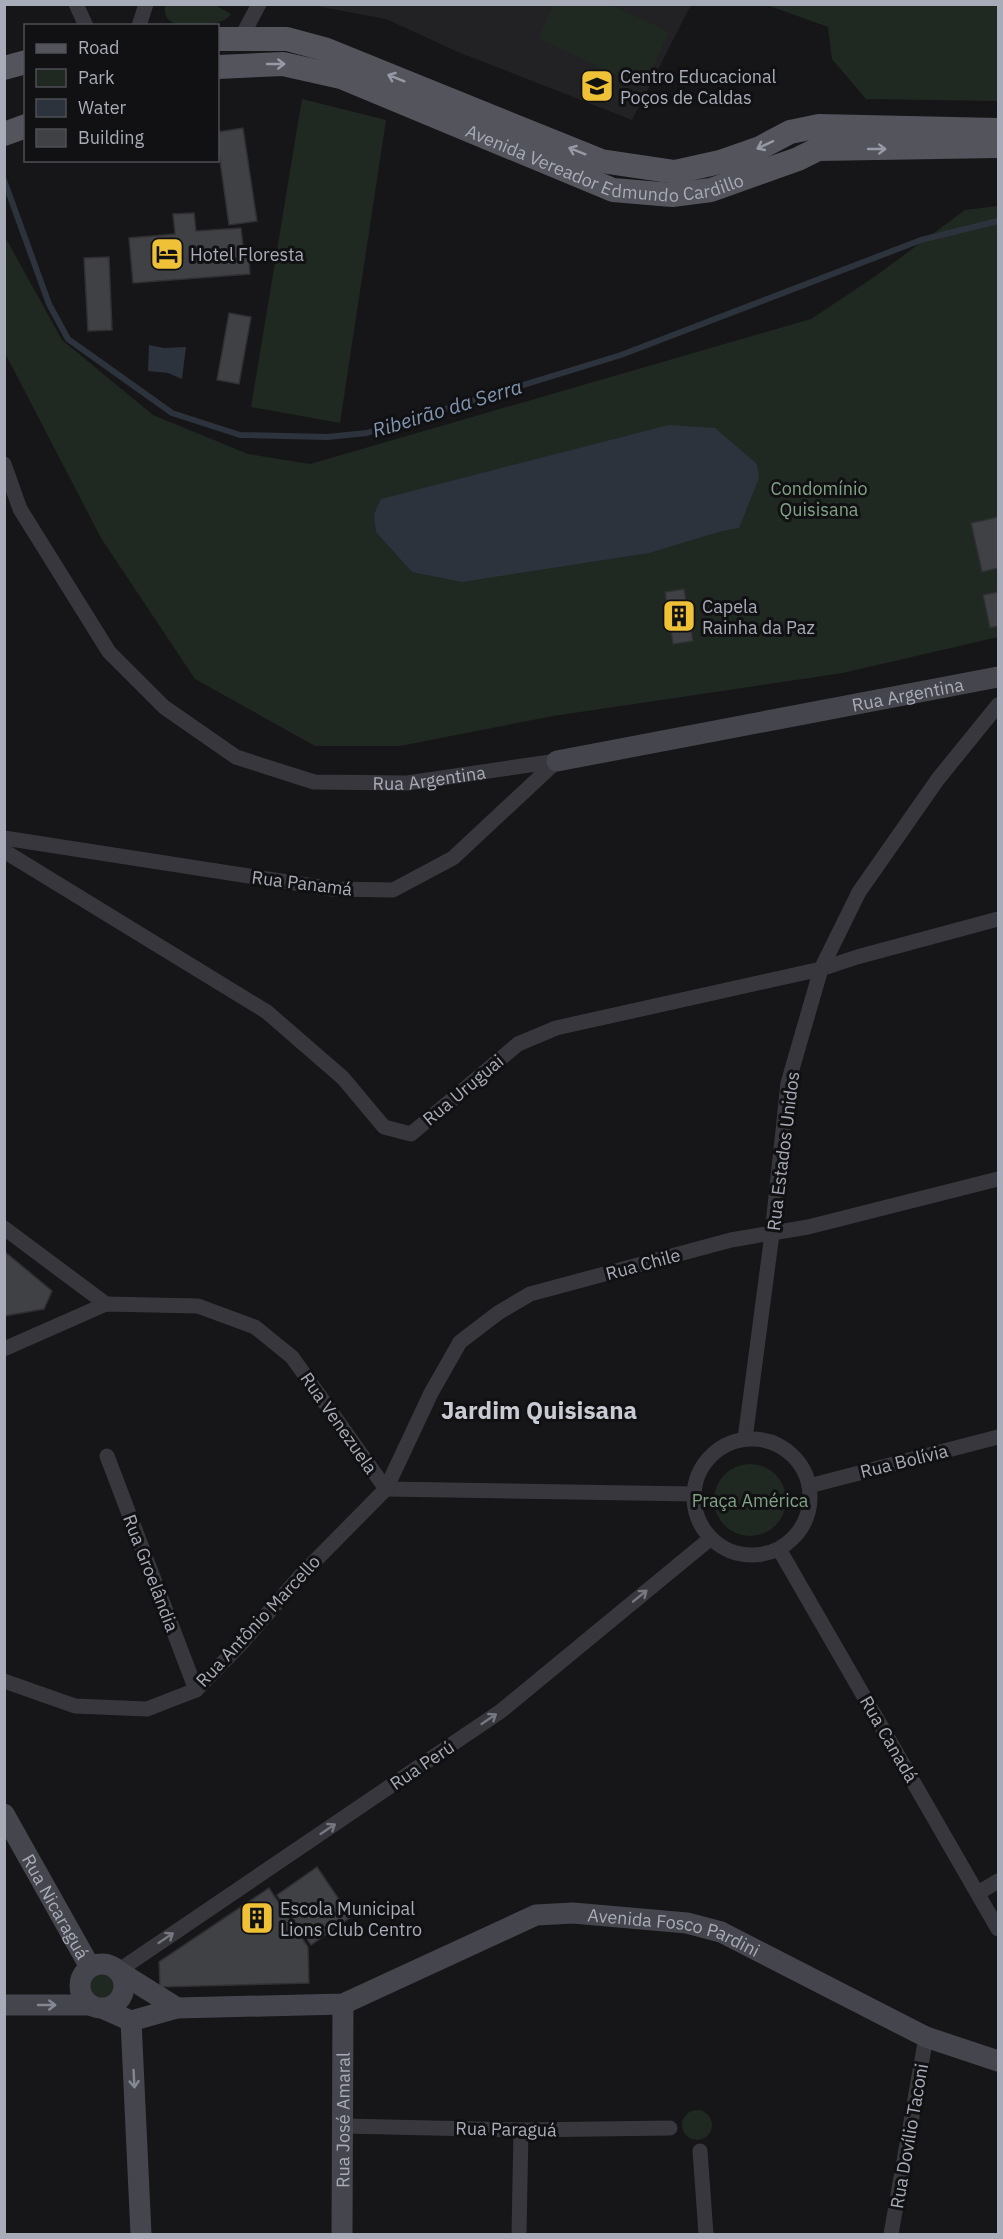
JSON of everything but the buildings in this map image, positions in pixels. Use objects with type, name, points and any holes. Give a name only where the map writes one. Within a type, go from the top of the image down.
[{"type":"main road","name":"Avenida Vereador Edmundo Cardillo","points":[[229,38],[287,39],[324,49],[600,160],[645,169],[675,172],[720,162],[760,148],[790,132],[819,126],[999,129]]},
{"type":"main road","points":[[4,68],[24,63]]},
{"type":"main road","name":"Avenida Vereador Edmundo Cardillo","points":[[219,67],[283,64],[341,77],[613,190],[672,195],[711,190],[798,159],[818,149],[999,146]]},
{"type":"street","points":[[76,4],[85,24]]},
{"type":"street","points":[[139,24],[146,4]]},
{"type":"street","points":[[229,38],[259,4]]},
{"type":"street","name":"Rua Argentina","points":[[4,464],[20,509],[109,652],[164,707],[236,757],[314,782],[408,783],[556,761],[999,677]]},
{"type":"street","name":"Rua Estados Unidos","points":[[745,1439],[772,1234],[788,1083],[821,969],[859,892],[938,779],[999,705]]},
{"type":"street","name":"Rua Panamá","points":[[4,838],[333,889],[393,890],[453,858],[556,761]]},
{"type":"street","name":"Rua Uruguai","points":[[4,851],[267,1012],[344,1078],[384,1127],[411,1134],[518,1044],[556,1028],[821,969],[999,919]]},
{"type":"street","name":"Rua Chile","points":[[386,1488],[431,1393],[460,1342],[498,1312],[530,1294],[731,1240],[808,1227],[999,1179]]},
{"type":"street","points":[[4,1228],[106,1304],[4,1348]]},
{"type":"street","name":"Rua Venezuela","points":[[106,1304],[198,1306],[255,1328],[292,1357],[386,1488],[694,1494]]},
{"type":"street","name":"Rua Bolívia","points":[[809,1486],[999,1437]]},
{"type":"street","points":[[745,1439],[762,1440],[779,1445],[793,1455],[803,1469],[809,1486],[809,1505],[804,1523],[793,1538],[778,1549],[761,1555],[743,1555],[725,1549],[711,1538],[701,1525],[695,1510],[694,1494],[697,1478],[704,1464],[715,1452],[729,1443],[745,1439]]},
{"type":"street","name":"Rua Groelândia","points":[[107,1456],[196,1690]]},
{"type":"street","name":"Rua Antônio Marcello","points":[[4,1681],[75,1706],[147,1709],[196,1690],[240,1645],[303,1573],[386,1488]]},
{"type":"street","name":"Rua Perú","points":[[118,1971],[501,1711],[711,1538]]},
{"type":"street","name":"Rua Canadá","points":[[778,1549],[999,1929]]},
{"type":"street","name":"Rua Nicaraguá","points":[[4,1814],[90,1967]]},
{"type":"street","points":[[978,1893],[999,1881]]},
{"type":"street","name":"Avenida Fosco Pardini","points":[[343,2004],[536,1915],[573,1913],[687,1923],[721,1932],[926,2037],[999,2061]]},
{"type":"street","points":[[177,2008],[105,1964],[90,1967],[85,1971],[80,1983],[81,1995],[97,2007],[131,2021],[177,2008],[343,2004]]},
{"type":"street","points":[[4,2005],[111,2007],[121,1998],[124,1984],[118,1971]]},
{"type":"street","name":"Rua José Amaral","points":[[342,2235],[343,2004]]},
{"type":"street","points":[[131,2021],[141,2235]]},
{"type":"street","name":"Rua Dovílio Taconi","points":[[891,2235],[926,2037]]},
{"type":"street","name":"Rua Paraguá","points":[[343,2126],[521,2130],[670,2128]]},
{"type":"street","points":[[519,2235],[521,2130]]},
{"type":"street","points":[[700,2151],[706,2235]]},
{"type":"shaded area","name":"Centro Educacional Poços de Caldas","points":[[311,5],[691,5],[632,120],[458,52],[386,19]]},
{"type":"green space","points":[[554,4],[611,5],[669,32],[643,88],[538,38]]},
{"type":"green space","points":[[165,5],[215,5],[231,14],[219,22],[210,24],[178,24],[168,19],[165,14]]},
{"type":"green space","points":[[767,5],[998,5],[998,101],[866,99],[832,59],[828,27]]},
{"type":"green space","points":[[302,99],[386,120],[340,423],[251,407]]},
{"type":"green space","name":"Condomínio Quisisana","points":[[998,206],[998,637],[843,673],[553,716],[400,746],[315,746],[195,679],[101,538],[5,353],[4,235],[62,340],[153,415],[248,454],[310,464],[811,319],[877,275],[965,210]]},
{"type":"green space","name":"Praça América","points":[[750,1464],[770,1470],[780,1480],[786,1500],[780,1520],[770,1530],[750,1536],[730,1530],[720,1520],[714,1500],[720,1480],[730,1470]]},
{"type":"green space","points":[[102,1972],[112,1976],[116,1986],[112,1996],[102,2000],[92,1996],[88,1986],[92,1976]]},
{"type":"green space","points":[[697,2110],[703,2111],[711,2119],[711,2131],[703,2139],[697,2140],[691,2139],[683,2131],[682,2125],[683,2119],[691,2111]]},
{"type":"water","points":[[149,345],[164,348],[186,347],[182,379],[168,373],[148,371]]},
{"type":"water","points":[[669,425],[715,428],[757,464],[759,478],[739,528],[649,553],[462,582],[412,572],[376,532],[374,514],[381,499]]},
{"type":"waterway","name":"Ribeirão da Serra","points":[[4,180],[49,304],[68,339],[172,413],[240,435],[327,437],[367,433],[621,355],[921,240],[998,221]]},
{"type":"place","name":"Centro Educacional Poços de Caldas","points":[[597,86]]},
{"type":"place","name":"Hotel Floresta","points":[[167,254]]},
{"type":"place","name":"Capela Rainha da Paz","points":[[679,616]]},
{"type":"place","name":"Escola Municipal Lions Club Centro","points":[[257,1918]]},
{"type":"district","name":"Jardim Quisisana","points":[[539,1410]]}]
